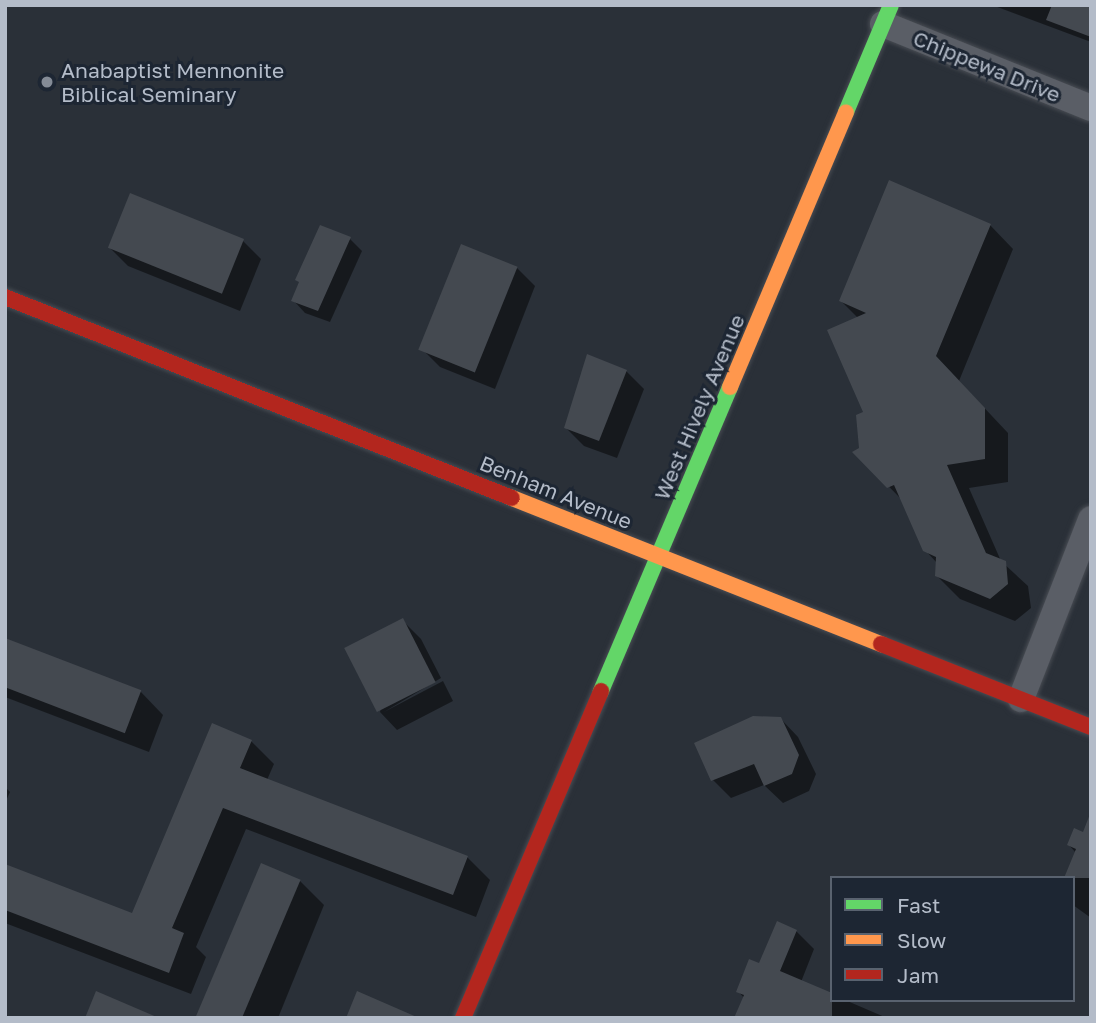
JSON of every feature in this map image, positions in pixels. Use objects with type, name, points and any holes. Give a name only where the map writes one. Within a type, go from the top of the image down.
[{"type":"main road","name":"West Hively Avenue","points":[[463,1018],[888,15]]},
{"type":"main road","name":"Benham Avenue","points":[[5,298],[1091,727]]},
{"type":"street","name":"Chippewa Drive","points":[[888,15],[1091,108]]},
{"type":"street","points":[[1021,699],[1091,519]]},
{"type":"building","points":[[1052,5],[1091,5],[1091,37],[1046,20]]},
{"type":"building","points":[[889,180],[991,224],[936,356],[985,408],[985,459],[947,465],[986,553],[1006,561],[1008,584],[990,599],[935,576],[936,557],[923,551],[894,485],[887,488],[852,452],[859,448],[856,415],[863,412],[827,330],[866,313],[839,301]]},
{"type":"building","points":[[130,193],[244,239],[222,294],[108,248]]},
{"type":"building","points":[[320,225],[351,237],[318,311],[291,301],[299,282],[295,280]]},
{"type":"building","points":[[461,244],[518,267],[475,373],[418,350]]},
{"type":"building","points":[[587,354],[627,370],[599,441],[564,428]]},
{"type":"building","points":[[403,618],[436,682],[377,712],[344,648]]},
{"type":"building","points":[[5,638],[141,690],[125,733],[5,687]]},
{"type":"building","points":[[753,716],[781,717],[799,755],[792,774],[764,786],[754,764],[711,781],[694,743]]},
{"type":"building","points":[[212,723],[252,740],[240,768],[468,856],[453,895],[223,808],[172,928],[184,933],[169,973],[5,910],[5,864],[132,913]]},
{"type":"building","points":[[1090,814],[1091,878],[1065,876],[1076,849],[1067,845],[1074,828],[1083,832]]},
{"type":"building","points":[[261,863],[301,880],[242,1018],[195,1018]]},
{"type":"building","points":[[777,921],[797,930],[780,971],[830,992],[832,1018],[734,1018],[744,995],[736,992],[749,959],[759,963]]},
{"type":"building","points":[[96,991],[159,1018],[85,1018]]},
{"type":"building","points":[[357,991],[419,1018],[346,1018]]},
{"type":"traffic: fast","points":[[846,112],[891,5]]},
{"type":"traffic: fast","points":[[601,691],[730,387]]},
{"type":"traffic: slow","points":[[730,387],[846,112]]},
{"type":"traffic: slow","points":[[512,498],[881,644]]},
{"type":"traffic: jam","points":[[5,297],[512,498]]},
{"type":"traffic: jam","points":[[881,644],[1091,727]]},
{"type":"traffic: jam","points":[[463,1018],[601,691]]},
{"type":"place","name":"Anabaptist Mennonite Biblical Seminary","points":[[47,82]]}]
